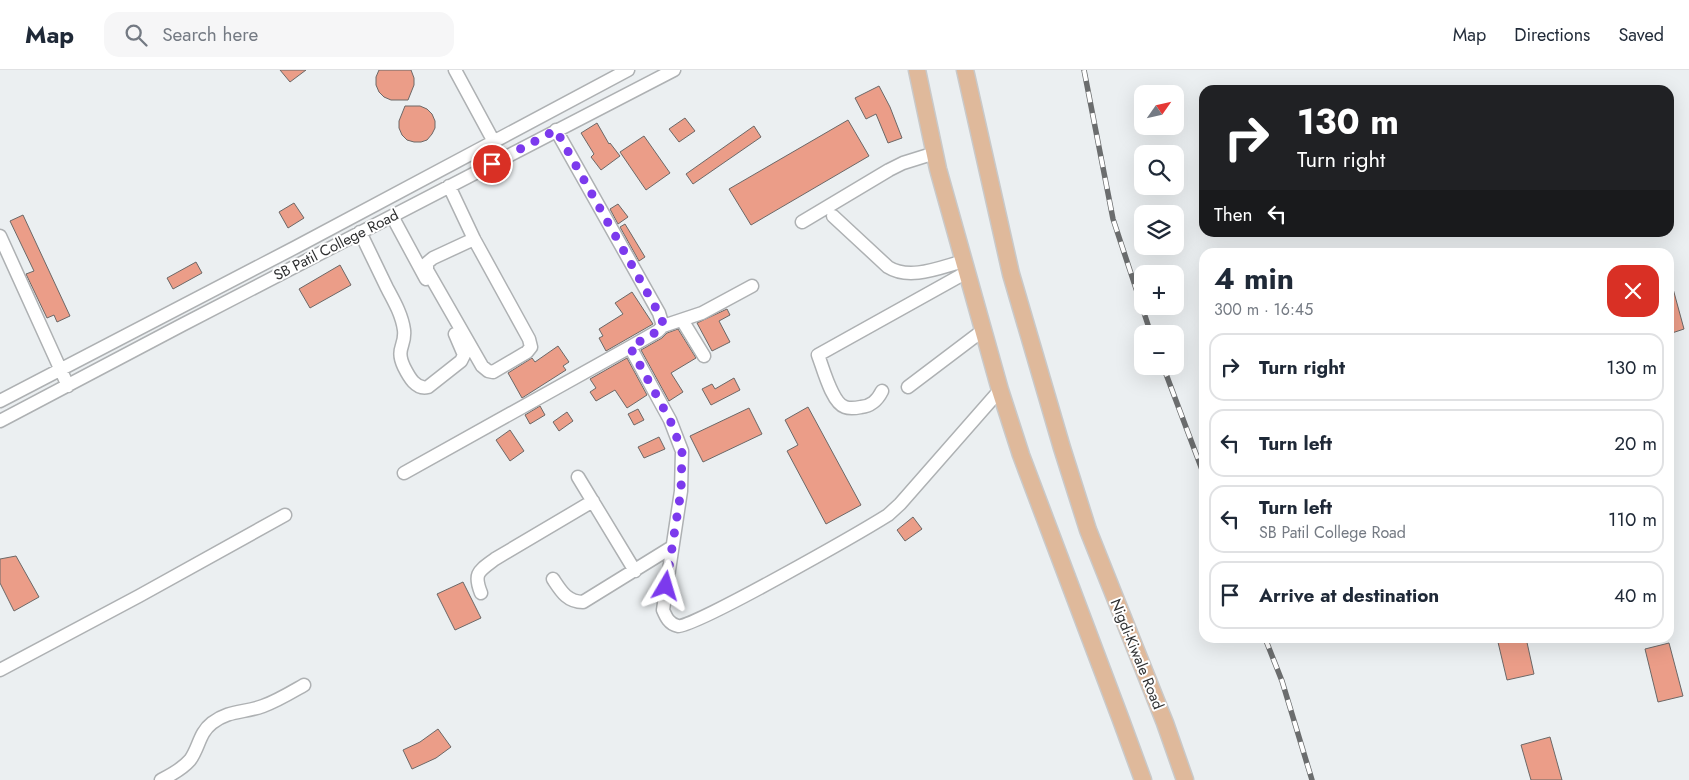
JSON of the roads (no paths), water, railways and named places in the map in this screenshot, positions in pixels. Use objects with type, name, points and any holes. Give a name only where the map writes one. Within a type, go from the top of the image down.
[{"type":"main road","points":[[917,70],[935,153],[982,331],[1000,390],[1021,455],[1142,780]]},
{"type":"main road","name":"Nigdi-Kiwale Road","points":[[965,70],[1011,274],[1088,530],[1165,723],[1184,780]]},
{"type":"street","points":[[454,70],[494,142]]},
{"type":"street","name":"SB Patil College Road","points":[[0,401],[305,242],[628,70]]},
{"type":"street","name":"SB Patil College Road","points":[[0,421],[674,70]]},
{"type":"street","points":[[556,130],[659,313],[663,326]]},
{"type":"street","points":[[802,222],[896,167],[935,153]]},
{"type":"street","points":[[449,186],[474,239],[529,339],[531,347],[527,352],[494,372],[488,371],[482,366],[427,270],[427,263],[433,258],[474,239]]},
{"type":"street","points":[[360,232],[399,312],[404,330],[400,358],[416,386],[428,387],[461,361],[464,355],[392,216]]},
{"type":"street","points":[[833,216],[894,271],[910,274],[965,267]]},
{"type":"street","points":[[0,236],[68,386]]},
{"type":"street","points":[[882,391],[878,400],[867,406],[853,409],[840,405],[833,394],[818,355],[965,267]]},
{"type":"street","points":[[404,473],[630,347],[658,331],[663,326],[702,312],[752,286]]},
{"type":"street","points":[[682,320],[704,356]]},
{"type":"street","points":[[908,387],[982,331]]},
{"type":"street","points":[[630,347],[670,420],[682,451],[681,491],[663,610],[668,621],[678,626],[686,626],[722,608],[888,515],[900,504],[1000,390]]},
{"type":"street","points":[[578,477],[636,571]]},
{"type":"street","points":[[481,593],[476,578],[478,573],[486,566],[593,502]]},
{"type":"street","points":[[0,670],[131,601],[285,515]]},
{"type":"street","points":[[553,579],[563,594],[574,602],[583,602],[672,547]]},
{"type":"street","points":[[161,780],[190,760],[200,737],[218,719],[234,712],[249,710],[277,701],[304,685]]},
{"type":"railway","points":[[1084,70],[1113,219],[1148,325]]},
{"type":"railway","points":[[1166,375],[1199,462]]},
{"type":"railway","points":[[1267,643],[1282,681],[1312,780]]}]
